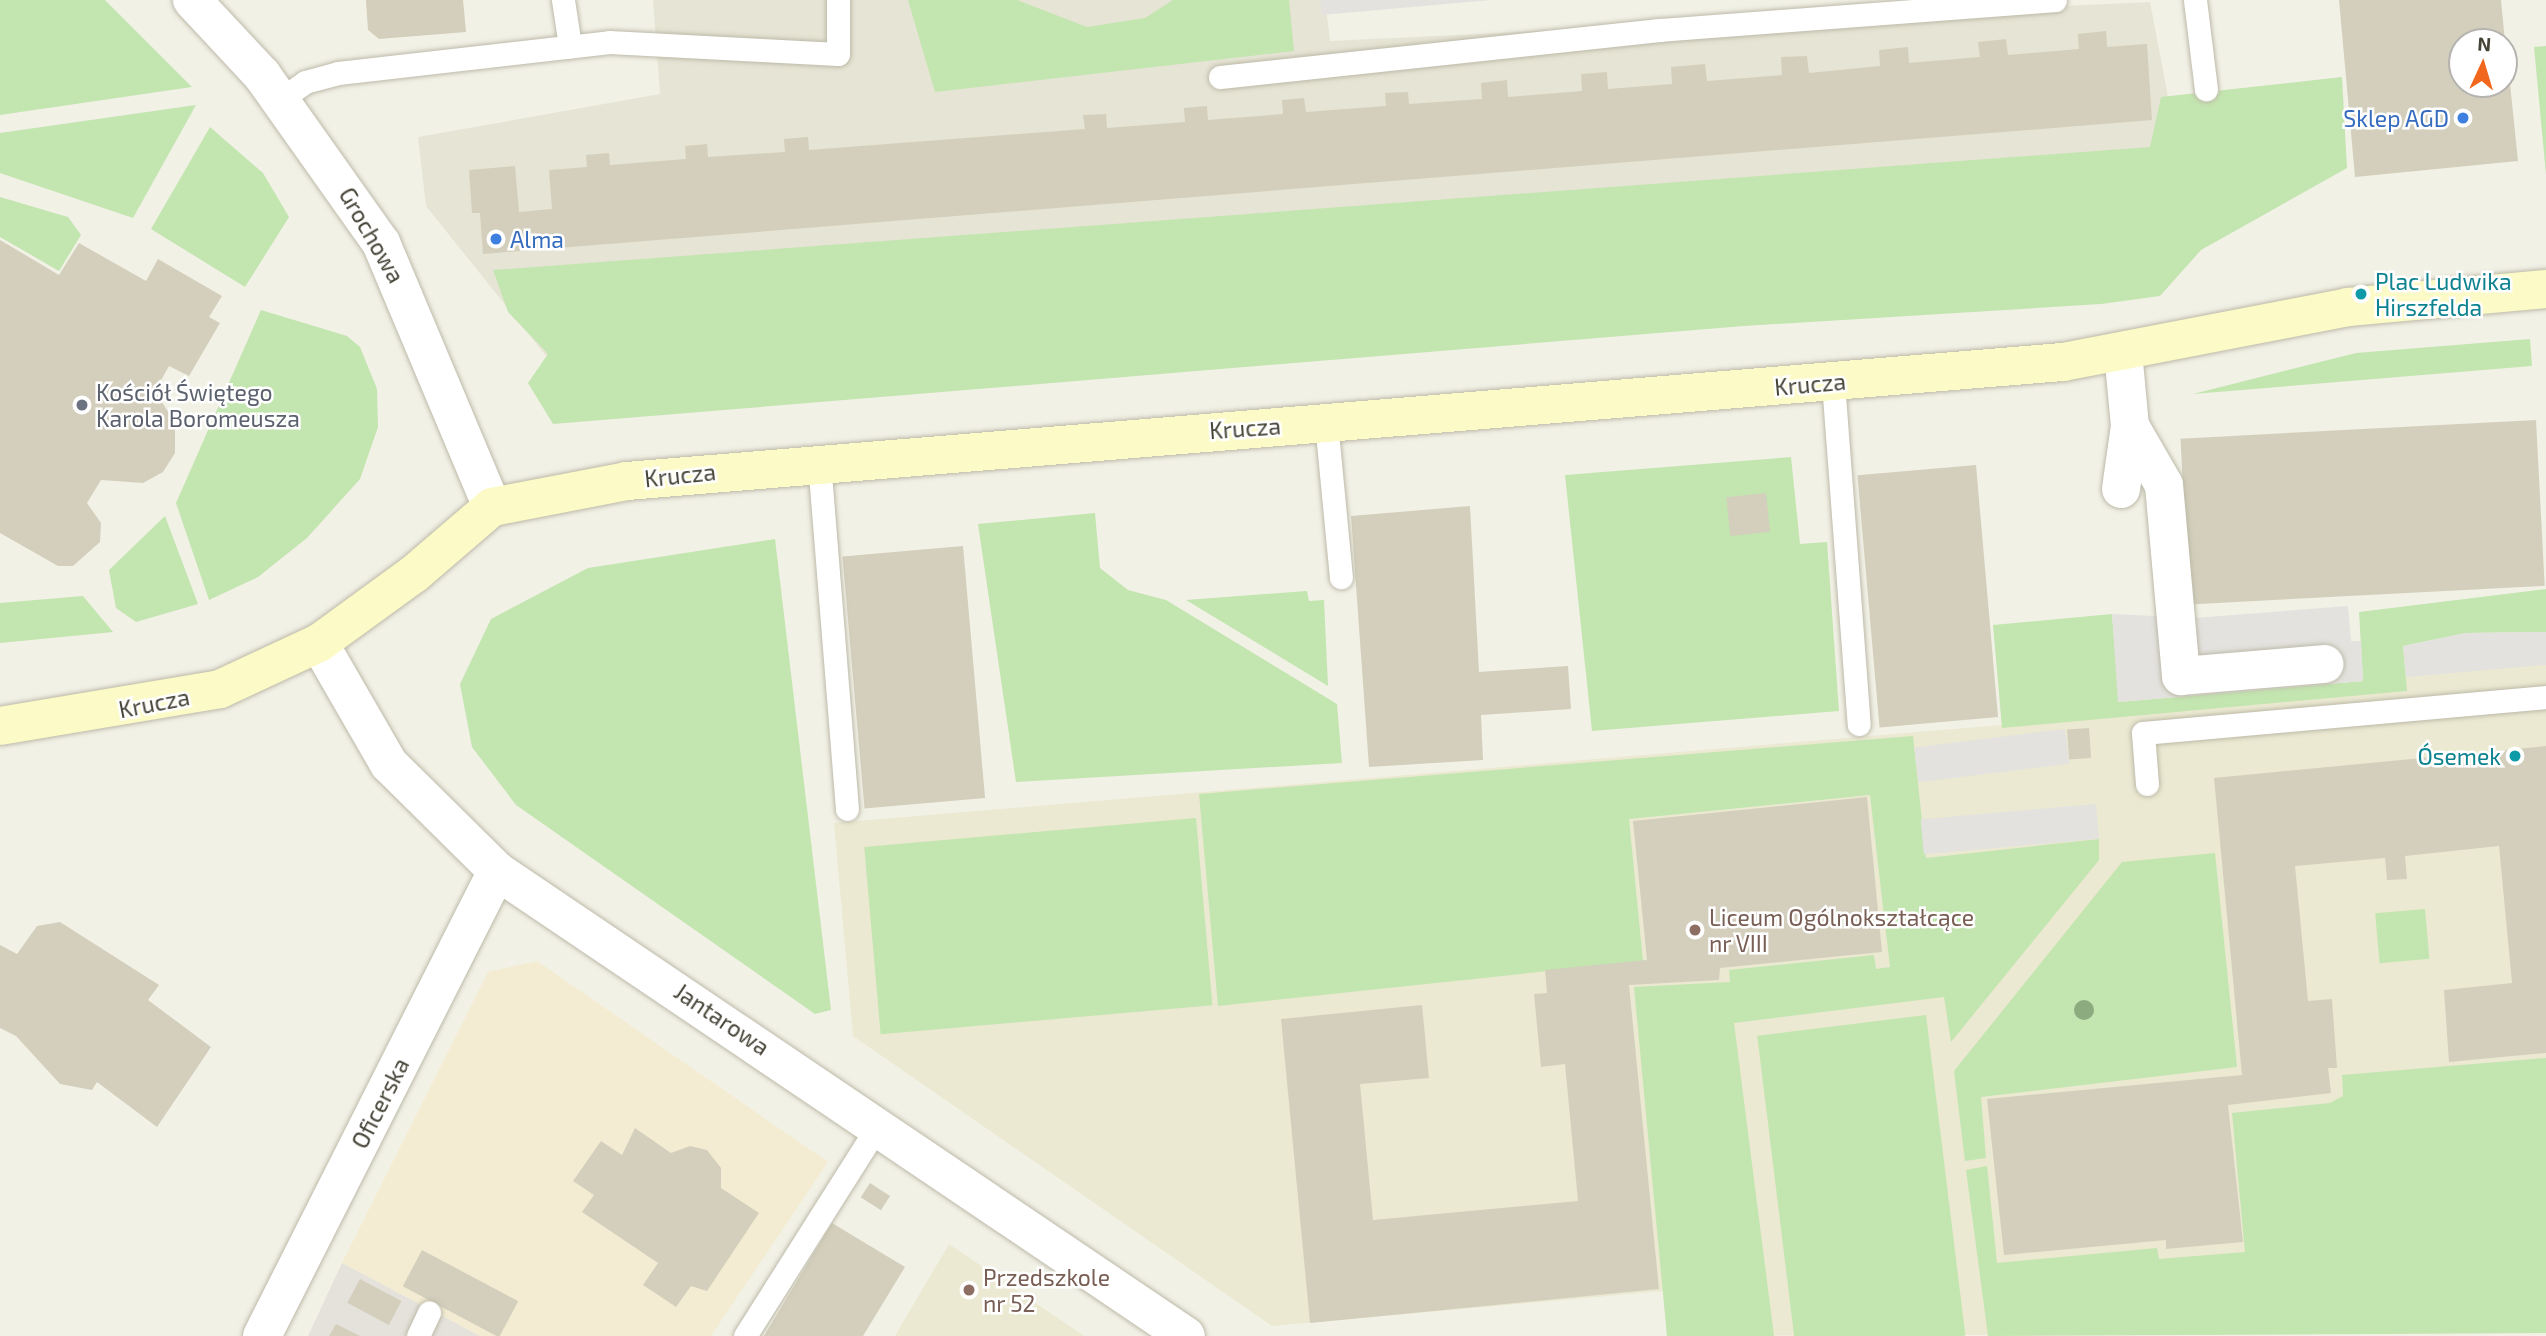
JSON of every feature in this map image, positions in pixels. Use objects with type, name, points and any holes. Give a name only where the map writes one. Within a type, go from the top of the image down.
[{"type":"street","name":"Grochowa","points":[[192,0],[281,99],[381,243],[492,507]]},
{"type":"street","name":"Krucza","points":[[0,726],[220,689],[318,642],[414,574],[492,507],[648,477],[819,461],[1833,382],[2123,352],[2348,307],[2546,289]]},
{"type":"street","points":[[2121,489],[2130,426],[2123,352]]},
{"type":"street","points":[[2130,426],[2164,485],[2181,676],[2324,664]]},
{"type":"street","name":"Jantarowa","points":[[318,642],[388,764],[497,871],[875,1130],[1186,1336]]},
{"type":"street","name":"Oficerska","points":[[262,1336],[497,871]]},
{"type":"lane","points":[[563,0],[570,46]]},
{"type":"lane","points":[[281,99],[305,82],[338,73],[609,42],[838,54],[838,0]]},
{"type":"lane","points":[[1220,77],[1659,30],[2055,0]]},
{"type":"lane","points":[[2195,0],[2206,89]]},
{"type":"lane","points":[[1833,382],[1859,724]]},
{"type":"lane","points":[[1326,422],[1341,577]]},
{"type":"lane","points":[[819,461],[847,809]]},
{"type":"lane","points":[[2147,784],[2143,733],[2546,698]]},
{"type":"lane","points":[[745,1336],[875,1130]]},
{"type":"lane","points":[[418,1336],[429,1312]]},
{"type":"shaded area","points":[[653,0],[1325,0],[1330,41],[2150,2],[2191,218],[547,357],[426,206],[418,137],[660,94]]},
{"type":"shaded area","points":[[1320,0],[1491,0],[1322,15]]},
{"type":"shaded area","points":[[2348,606],[2351,641],[2361,641],[2363,681],[2118,702],[2112,614],[2195,618]]},
{"type":"shaded area","name":"Liceum Ogólnokształcące nr VIII","points":[[2546,632],[2546,1333],[1667,1336],[1663,1291],[1272,1326],[853,1036],[834,823],[2406,691],[2403,646]]},
{"type":"shaded area","points":[[2546,632],[2546,665],[2406,677],[2403,646],[2466,633]]},
{"type":"shaded area","points":[[2065,729],[2069,764],[1918,782],[1914,748]]},
{"type":"shaded area","points":[[2096,804],[2099,839],[1924,854],[1921,819]]},
{"type":"shaded area","points":[[537,961],[828,1162],[711,1336],[480,1336],[342,1263],[488,972]]},
{"type":"shaded area","name":"Przedszkole nr 52","points":[[949,1244],[1084,1336],[895,1336]]},
{"type":"shaded area","points":[[342,1263],[480,1336],[308,1336]]},
{"type":"green space","points":[[0,0],[105,0],[192,87],[0,115]]},
{"type":"green space","points":[[908,0],[1017,0],[1087,27],[1145,18],[1173,0],[1289,0],[1294,51],[935,92]]},
{"type":"green space","points":[[2546,46],[2546,175],[2534,47]]},
{"type":"green space","points":[[2342,77],[2347,168],[2201,250],[2160,296],[2101,304],[1744,326],[553,424],[528,383],[548,354],[508,312],[493,270],[2150,147],[2161,97]]},
{"type":"green space","points":[[196,105],[133,218],[0,173],[0,133]]},
{"type":"green space","points":[[210,127],[263,173],[289,217],[245,287],[151,229]]},
{"type":"green space","points":[[0,197],[68,217],[81,235],[59,271],[0,237]]},
{"type":"green space","points":[[261,310],[347,336],[360,347],[377,389],[378,427],[360,479],[307,538],[258,577],[209,600],[176,503]]},
{"type":"green space","points":[[2530,339],[2532,366],[2193,394],[2356,353]]},
{"type":"green space","points":[[1791,457],[1800,544],[1827,542],[1839,711],[1592,731],[1565,475]]},
{"type":"green space","points":[[1095,513],[1100,568],[1128,590],[1166,600],[1337,704],[1342,763],[1016,782],[978,524]]},
{"type":"green space","points":[[165,516],[198,604],[136,622],[116,608],[109,570]]},
{"type":"green space","points":[[775,539],[831,1010],[815,1014],[516,805],[472,747],[460,684],[491,619],[588,568]]},
{"type":"green space","points":[[2546,589],[2546,632],[2466,633],[2403,646],[2407,691],[2002,728],[1993,625],[2112,614],[2119,702],[2363,681],[2359,612]]},
{"type":"green space","points":[[1307,591],[1309,601],[1324,600],[1328,686],[1186,600]]},
{"type":"green space","points":[[83,596],[113,632],[0,643],[0,603]]},
{"type":"green space","points":[[1913,736],[1926,858],[2099,839],[2099,860],[1951,1042],[1944,997],[1734,1023],[1774,1336],[1667,1336],[1634,987],[1730,982],[1729,970],[1874,955],[1876,969],[1890,967],[1870,795],[1629,819],[1643,961],[1218,1006],[1199,794]]},
{"type":"green space","points":[[1196,818],[1212,1005],[881,1034],[864,847]]},
{"type":"green space","points":[[2215,853],[2237,1067],[1981,1097],[1986,1158],[1965,1161],[1954,1071],[2122,862]]},
{"type":"green space","points":[[2425,909],[2429,959],[2380,963],[2375,913]]},
{"type":"green space","points":[[1926,1015],[1965,1336],[1794,1336],[1757,1036]]},
{"type":"green space","points":[[2546,1058],[2546,1333],[1988,1336],[1966,1170],[1987,1166],[1997,1263],[2157,1248],[2159,1259],[2245,1252],[2232,1113],[2330,1103],[2343,1096],[2342,1075]]},
{"type":"building","points":[[366,0],[463,0],[466,32],[379,39],[368,30]]},
{"type":"building","points":[[2339,0],[2501,0],[2504,28],[2448,28],[2448,98],[2511,98],[2518,161],[2355,177]]},
{"type":"building","points":[[2106,31],[2107,47],[2147,44],[2152,120],[483,254],[480,213],[472,213],[469,170],[515,166],[519,212],[552,209],[549,170],[587,167],[586,155],[609,153],[610,165],[686,159],[685,146],[707,144],[708,157],[785,152],[784,139],[808,137],[809,150],[1085,129],[1083,115],[1106,114],[1107,128],[1185,122],[1184,108],[1207,106],[1208,120],[1283,114],[1282,100],[1304,98],[1306,112],[1386,106],[1385,93],[1408,92],[1409,104],[1482,99],[1481,83],[1507,80],[1508,97],[1582,91],[1581,74],[1607,72],[1608,89],[1672,84],[1671,67],[1705,64],[1707,81],[1746,78],[1782,75],[1781,57],[1807,56],[1809,73],[1880,66],[1879,50],[1908,47],[1909,63],[1980,57],[1978,42],[2006,39],[2008,55],[2079,49],[2078,34]]},
{"type":"building","name":"Kościół Świętego Karola Boromeusza","points":[[0,240],[59,275],[79,243],[146,281],[158,259],[222,296],[209,317],[220,323],[189,376],[169,366],[155,391],[175,423],[175,453],[163,472],[143,483],[101,480],[87,503],[101,523],[100,542],[73,566],[58,566],[0,533]]},
{"type":"building","points":[[2536,420],[2545,586],[2189,604],[2180,439]]},
{"type":"building","points":[[1976,465],[1998,717],[1880,727],[1857,475]]},
{"type":"building","points":[[1766,493],[1770,532],[1730,536],[1726,497]]},
{"type":"building","points":[[1470,506],[1479,672],[1568,666],[1571,709],[1481,715],[1483,760],[1369,767],[1351,516]]},
{"type":"building","points":[[963,546],[985,798],[865,809],[842,557]]},
{"type":"building","points":[[2089,728],[2091,758],[2069,759],[2067,730]]},
{"type":"building","points":[[2546,746],[2546,1053],[2449,1062],[2444,990],[2512,983],[2499,846],[2405,856],[2407,879],[2387,880],[2385,858],[2295,866],[2308,1001],[2332,999],[2337,1068],[2328,1068],[2331,1093],[2228,1105],[2243,1242],[2166,1249],[2166,1240],[2004,1255],[1987,1099],[2242,1075],[2214,778]]},
{"type":"building","points":[[1867,797],[1882,952],[1720,968],[1719,980],[1629,985],[1659,1289],[1310,1323],[1281,1019],[1422,1005],[1429,1078],[1360,1084],[1373,1220],[1578,1201],[1565,1064],[1541,1067],[1534,994],[1547,993],[1545,970],[1647,960],[1633,821]]},
{"type":"building","points":[[60,922],[159,985],[148,1000],[211,1047],[157,1127],[97,1082],[92,1090],[60,1084],[16,1036],[0,1028],[0,945],[17,954],[37,926]]},
{"type":"building","points":[[635,1128],[671,1153],[690,1146],[707,1150],[721,1168],[721,1188],[759,1213],[707,1291],[691,1286],[676,1307],[643,1285],[658,1263],[582,1212],[594,1195],[573,1181],[601,1141],[622,1155]]},
{"type":"building","points":[[870,1183],[890,1196],[881,1210],[861,1197]]},
{"type":"building","points":[[832,1223],[905,1267],[863,1336],[764,1336]]},
{"type":"building","points":[[422,1250],[518,1301],[500,1336],[496,1336],[403,1286]]},
{"type":"building","points":[[360,1279],[401,1301],[389,1325],[347,1303]]},
{"type":"building","points":[[336,1324],[360,1336],[329,1336]]},
{"type":"place","name":"Sklep AGD","points":[[2463,118]]},
{"type":"place","name":"Alma","points":[[496,239]]},
{"type":"place","name":"Plac Ludwika Hirszfelda","points":[[2361,294]]},
{"type":"place","name":"Kościół Świętego Karola Boromeusza","points":[[82,405]]},
{"type":"place","name":"Ósemek","points":[[2515,756]]},
{"type":"place","name":"Liceum Ogólnokształcące nr VIII","points":[[1695,930]]},
{"type":"place","name":"Przedszkole nr 52","points":[[969,1290]]}]
